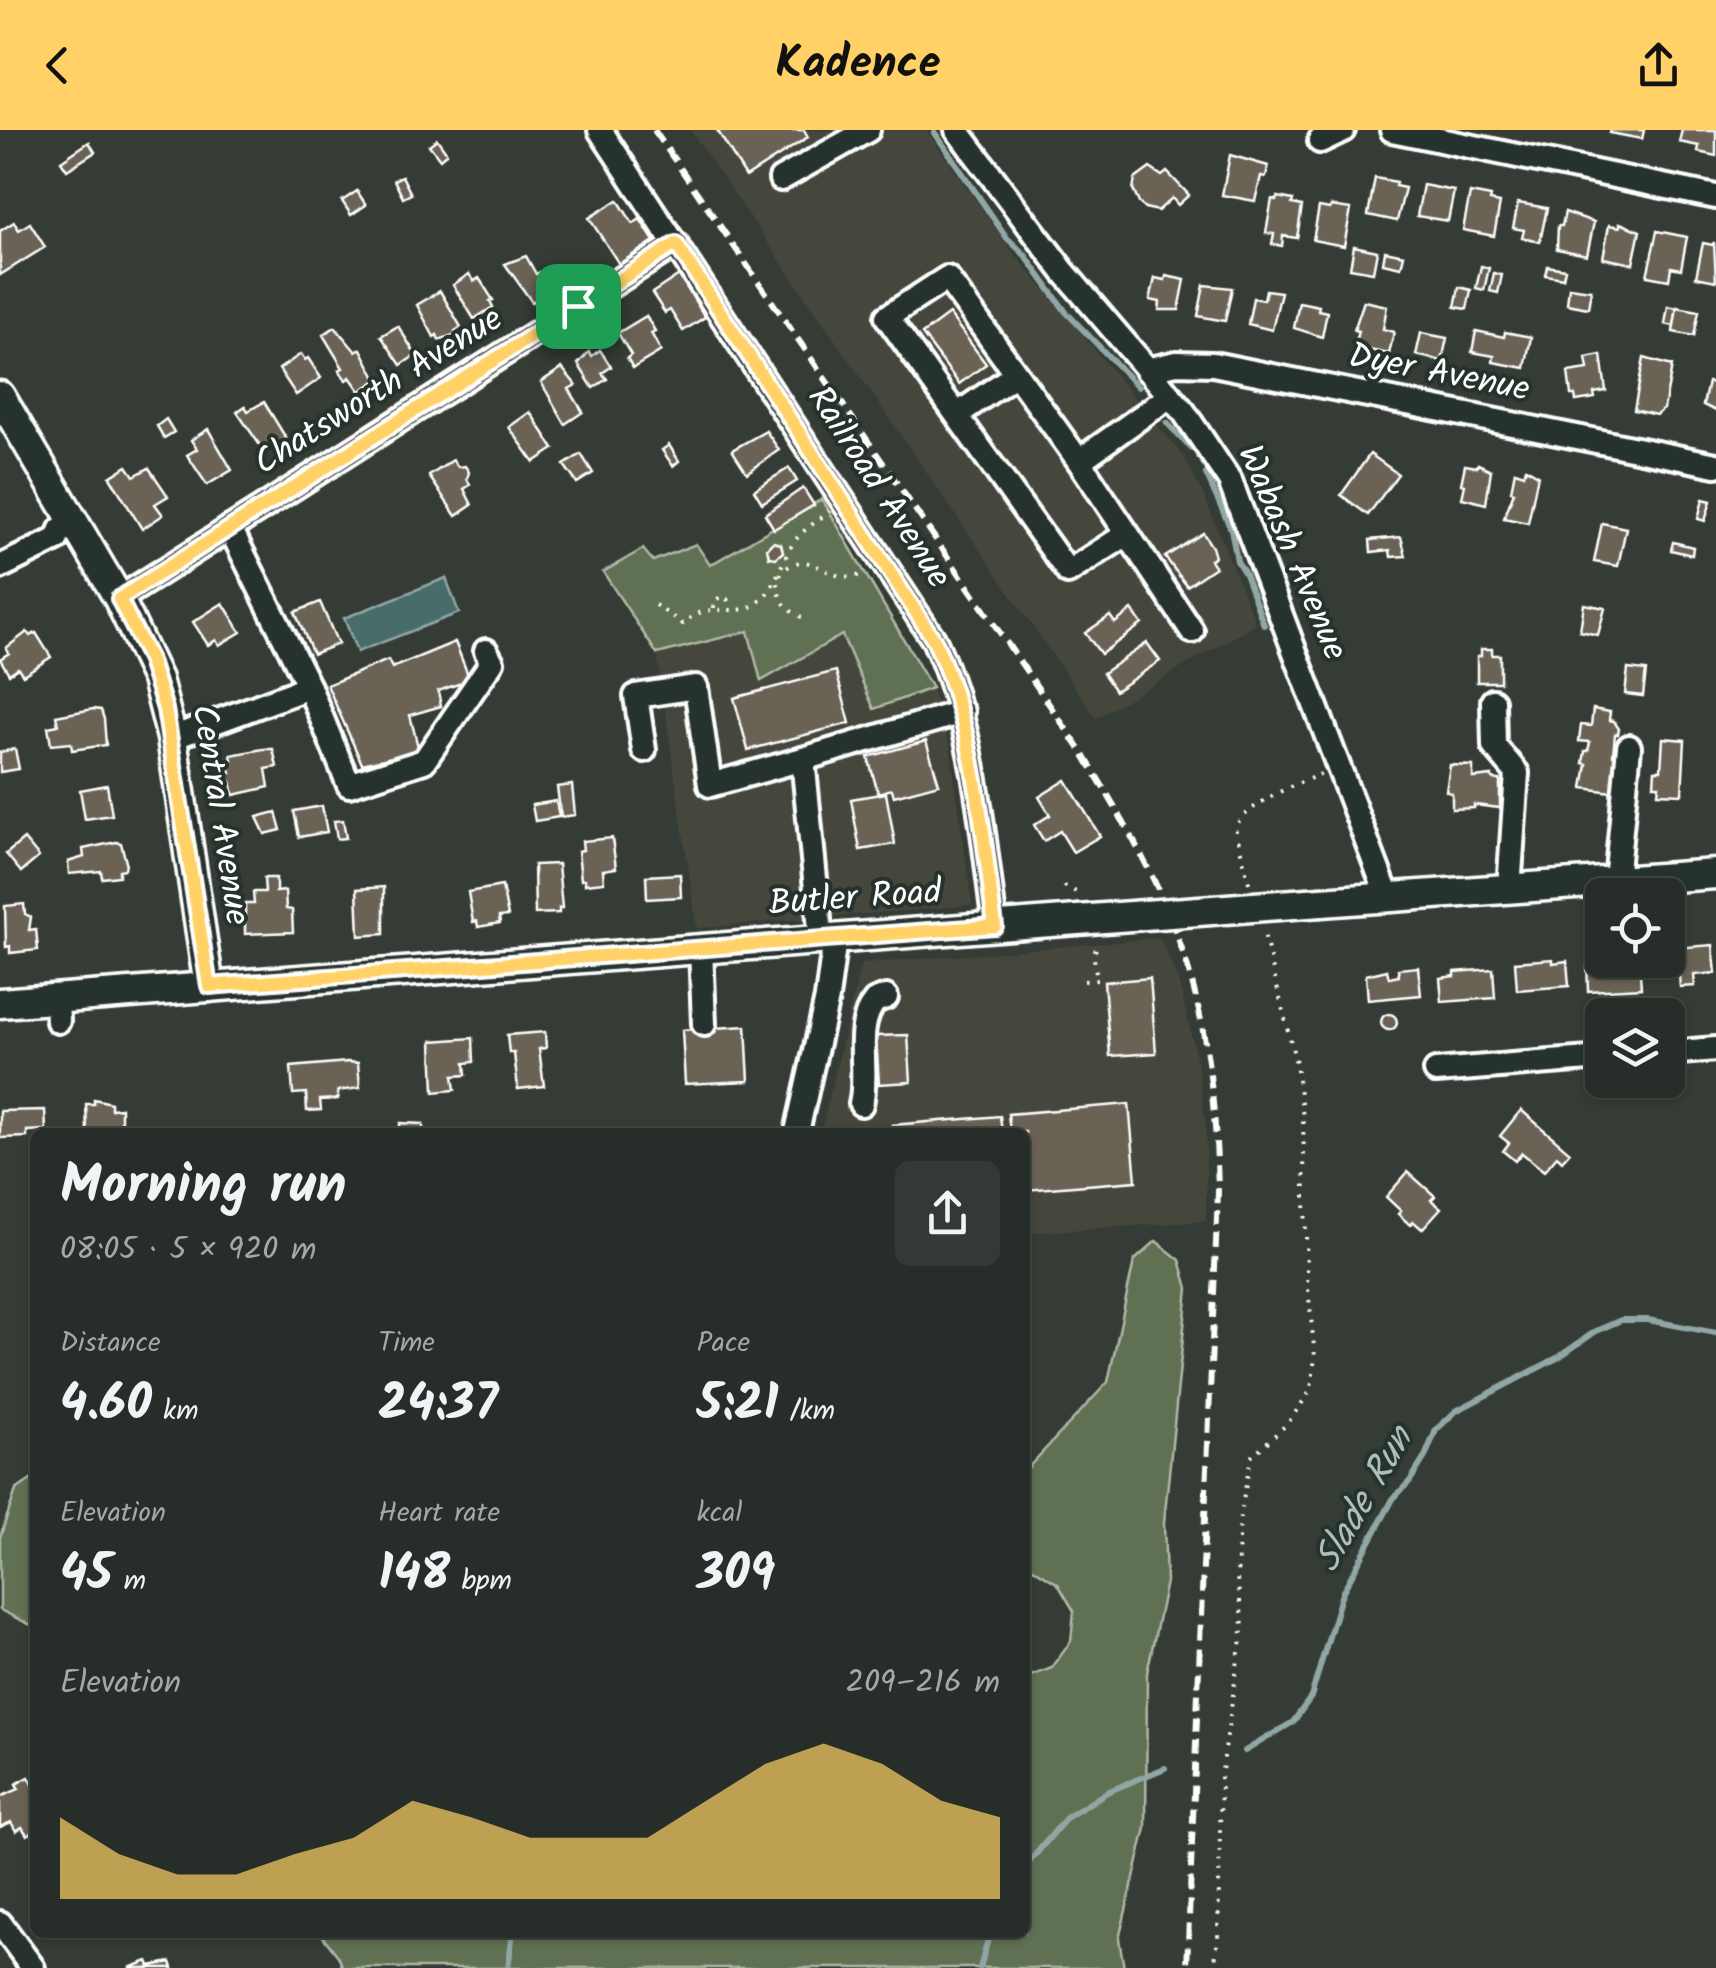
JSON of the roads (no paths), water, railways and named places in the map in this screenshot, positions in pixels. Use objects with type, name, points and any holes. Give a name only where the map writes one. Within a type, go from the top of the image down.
[{"type":"main road","name":"Central Avenue","points":[[0,396],[119,599],[157,679],[172,738],[209,986]]},
{"type":"main road","name":"Butler Road","points":[[1659,878],[1716,874]]},
{"type":"main road","name":"Butler Road","points":[[0,1003],[57,1010],[209,986],[1585,883]]},
{"type":"street","name":"Railroad Avenue","points":[[600,130],[934,640],[962,712],[995,926]]},
{"type":"street","points":[[781,179],[868,130]]},
{"type":"street","name":"Wabash Avenue","points":[[957,130],[1052,258],[1209,447],[1248,522],[1388,897]]},
{"type":"street","points":[[1320,141],[1344,130]]},
{"type":"street","points":[[1392,130],[1716,196]]},
{"type":"street","name":"Chatsworth Avenue","points":[[119,599],[676,244]]},
{"type":"street","points":[[1127,534],[1068,572],[887,318],[947,278],[1079,461],[1192,631]]},
{"type":"street","name":"Dyer Avenue","points":[[1148,370],[1176,363],[1213,364],[1716,465]]},
{"type":"street","points":[[958,414],[1016,374]]},
{"type":"street","points":[[1079,461],[1166,399]]},
{"type":"street","points":[[0,566],[57,539],[61,529],[74,522]]},
{"type":"street","points":[[230,528],[308,688],[349,785],[424,762],[492,662],[486,651]]},
{"type":"street","points":[[644,750],[636,696],[696,687],[710,785],[962,712]]},
{"type":"street","points":[[172,738],[308,688]]},
{"type":"street","points":[[1492,701],[1494,746],[1517,772],[1508,889]]},
{"type":"street","points":[[1616,878],[1629,747]]},
{"type":"street","points":[[798,1128],[827,998],[828,938],[803,759]]},
{"type":"street","points":[[701,948],[704,1024]]},
{"type":"street","points":[[861,1104],[866,1083],[864,1022],[875,1001],[886,997]]},
{"type":"street","points":[[1685,1051],[1716,1049]]},
{"type":"street","points":[[1436,1071],[1585,1059]]},
{"type":"street","points":[[0,1923],[33,1968]]},
{"type":"water","points":[[446,578],[459,613],[357,652],[344,618]]},
{"type":"waterway","points":[[935,133],[1007,238],[1025,255],[1066,312],[1138,387]]},
{"type":"waterway","points":[[1167,423],[1192,449]]},
{"type":"waterway","points":[[1206,474],[1231,529],[1237,561],[1264,625]]},
{"type":"waterway","name":"Slade Run","points":[[1245,1751],[1293,1722],[1311,1697],[1342,1593],[1393,1499],[1425,1457],[1436,1430],[1456,1411],[1621,1320],[1648,1320],[1716,1333]]},
{"type":"waterway","name":"Slade Run","points":[[1030,1861],[1066,1818],[1107,1792],[1165,1768]]},
{"type":"waterway","points":[[508,1968],[512,1938]]},
{"type":"waterway","name":"Slade Run","points":[[980,1968],[988,1938]]},
{"type":"railway","points":[[654,130],[1084,755],[1148,869],[1189,972],[1209,1065],[1218,1192],[1187,1968]]}]
